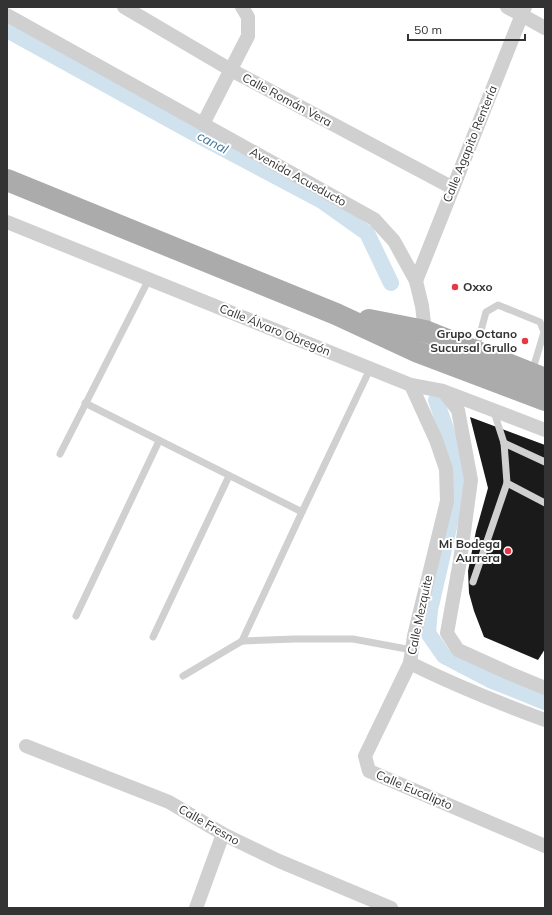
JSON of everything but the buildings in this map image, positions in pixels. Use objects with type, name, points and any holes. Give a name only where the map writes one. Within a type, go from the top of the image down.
[{"type":"main road","points":[[7,180],[336,314],[418,352],[473,362],[534,385]]},
{"type":"main road","points":[[336,314],[424,331],[473,362]]},
{"type":"street","name":"Calle Román Vera","points":[[124,7],[231,70],[453,188]]},
{"type":"street","points":[[203,124],[248,36],[248,17],[242,7]]},
{"type":"street","points":[[507,7],[523,11],[545,28]]},
{"type":"street","name":"Calle Agapito Rentería","points":[[416,281],[523,11]]},
{"type":"street","name":"Avenida Acueducto","points":[[7,15],[374,219],[394,241],[416,281],[422,306],[424,331]]},
{"type":"street","name":"Calle Álvaro Obregón","points":[[7,222],[411,385],[443,391],[494,412],[545,430]]},
{"type":"street","points":[[418,352],[424,331]]},
{"type":"street","name":"Calle Mezquite","points":[[411,385],[436,440],[446,469],[447,500],[414,636],[411,656]]},
{"type":"street","points":[[443,391],[458,410],[471,480],[460,561],[447,633],[458,650],[545,688]]},
{"type":"street","points":[[411,656],[442,679],[545,720]]},
{"type":"street","name":"Calle Eucalipto","points":[[411,656],[365,756],[369,771],[545,846]]},
{"type":"street","name":"Calle Fresno","points":[[26,746],[169,802],[223,834],[279,861],[391,908]]},
{"type":"street","points":[[196,908],[223,834]]},
{"type":"lane","points":[[60,454],[148,279]]},
{"type":"lane","points":[[473,362],[486,312],[498,305],[540,322],[544,332],[534,385]]},
{"type":"lane","points":[[242,641],[370,368]]},
{"type":"lane","points":[[85,403],[302,512]]},
{"type":"lane","points":[[473,582],[507,483],[504,443],[494,412]]},
{"type":"lane","points":[[76,616],[159,441]]},
{"type":"lane","points":[[504,443],[545,462]]},
{"type":"lane","points":[[153,637],[229,476]]},
{"type":"lane","points":[[507,483],[545,503]]},
{"type":"lane","points":[[183,676],[242,641],[353,639],[411,656]]},
{"type":"waterway","name":"canal","points":[[7,30],[190,131],[322,201],[367,233],[391,283]]},
{"type":"waterway","points":[[436,400],[452,446],[460,480],[430,610],[428,633],[444,656],[490,680],[545,702]]},
{"type":"place","name":"Oxxo","points":[[455,287]]},
{"type":"place","name":"Grupo Octano Sucursal Grullo","points":[[525,341]]},
{"type":"place","name":"Mi Bodega Aurrera","points":[[508,551]]}]
